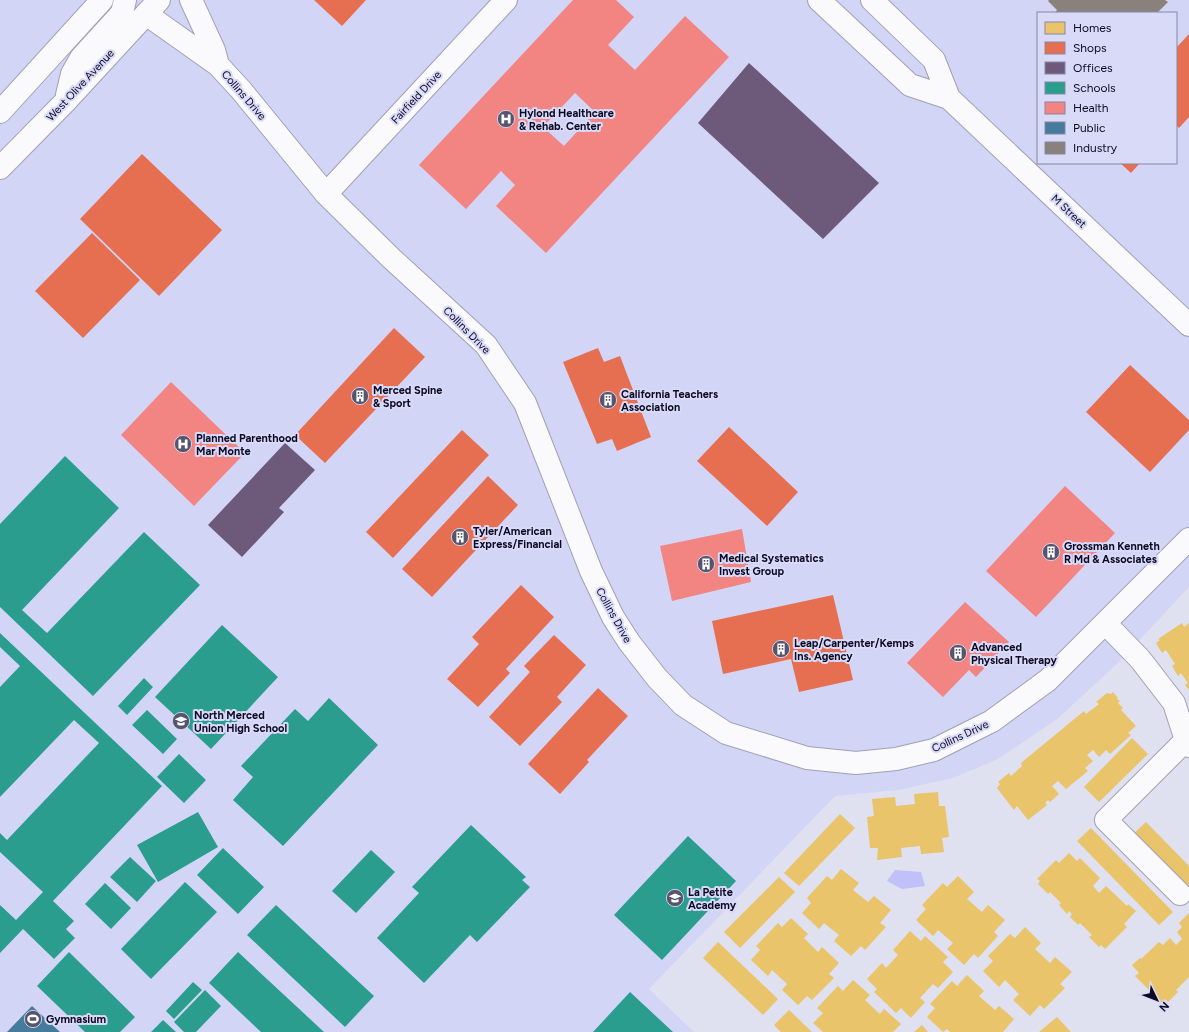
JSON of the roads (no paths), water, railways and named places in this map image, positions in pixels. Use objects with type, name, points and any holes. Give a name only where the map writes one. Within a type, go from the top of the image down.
[{"type":"street","points":[[0,112],[102,0]]},
{"type":"street","points":[[65,102],[72,74],[81,58],[122,13],[125,0]]},
{"type":"street","name":"Collins Drive","points":[[191,0],[214,50],[218,65]]},
{"type":"street","name":"Fairfield Drive","points":[[326,194],[506,0]]},
{"type":"street","name":"M Street","points":[[819,0],[910,85],[949,98],[1189,324]]},
{"type":"street","name":"M Street","points":[[872,0],[934,60],[949,98]]},
{"type":"street","name":"West Olive Avenue","points":[[0,168],[65,102],[152,5]]},
{"type":"street","name":"Collins Drive","points":[[152,5],[218,65],[241,90],[326,194],[392,259],[486,345],[525,403],[591,572],[613,617],[628,642],[657,678],[683,705],[726,733],[807,758],[856,763],[896,759],[934,750],[992,721],[1048,680],[1189,539]]},
{"type":"street","points":[[1105,624],[1140,659],[1174,703],[1187,743],[1106,820],[1180,894]]},
{"type":"place","name":"Hylond Healthcare & Rehab. Center","points":[[506,119]]},
{"type":"place","name":"Merced Spine & Sport","points":[[360,396]]},
{"type":"place","name":"California Teachers Association","points":[[608,400]]},
{"type":"place","name":"Planned Parenthood Mar Monte","points":[[183,444]]},
{"type":"place","name":"Tyler/American Express/Financial","points":[[460,537]]},
{"type":"place","name":"Grossman Kenneth R Md & Associates","points":[[1051,552]]},
{"type":"place","name":"Medical Systematics Invest Group","points":[[706,564]]},
{"type":"place","name":"Leap/Carpenter/Kemps Ins. Agency","points":[[781,649]]},
{"type":"place","name":"Advanced Physical Therapy","points":[[958,653]]},
{"type":"place","name":"North Merced Union High School","points":[[181,721]]},
{"type":"place","name":"La Petite Academy","points":[[675,898]]},
{"type":"place","name":"Gymnasium","points":[[33,1019]]}]
